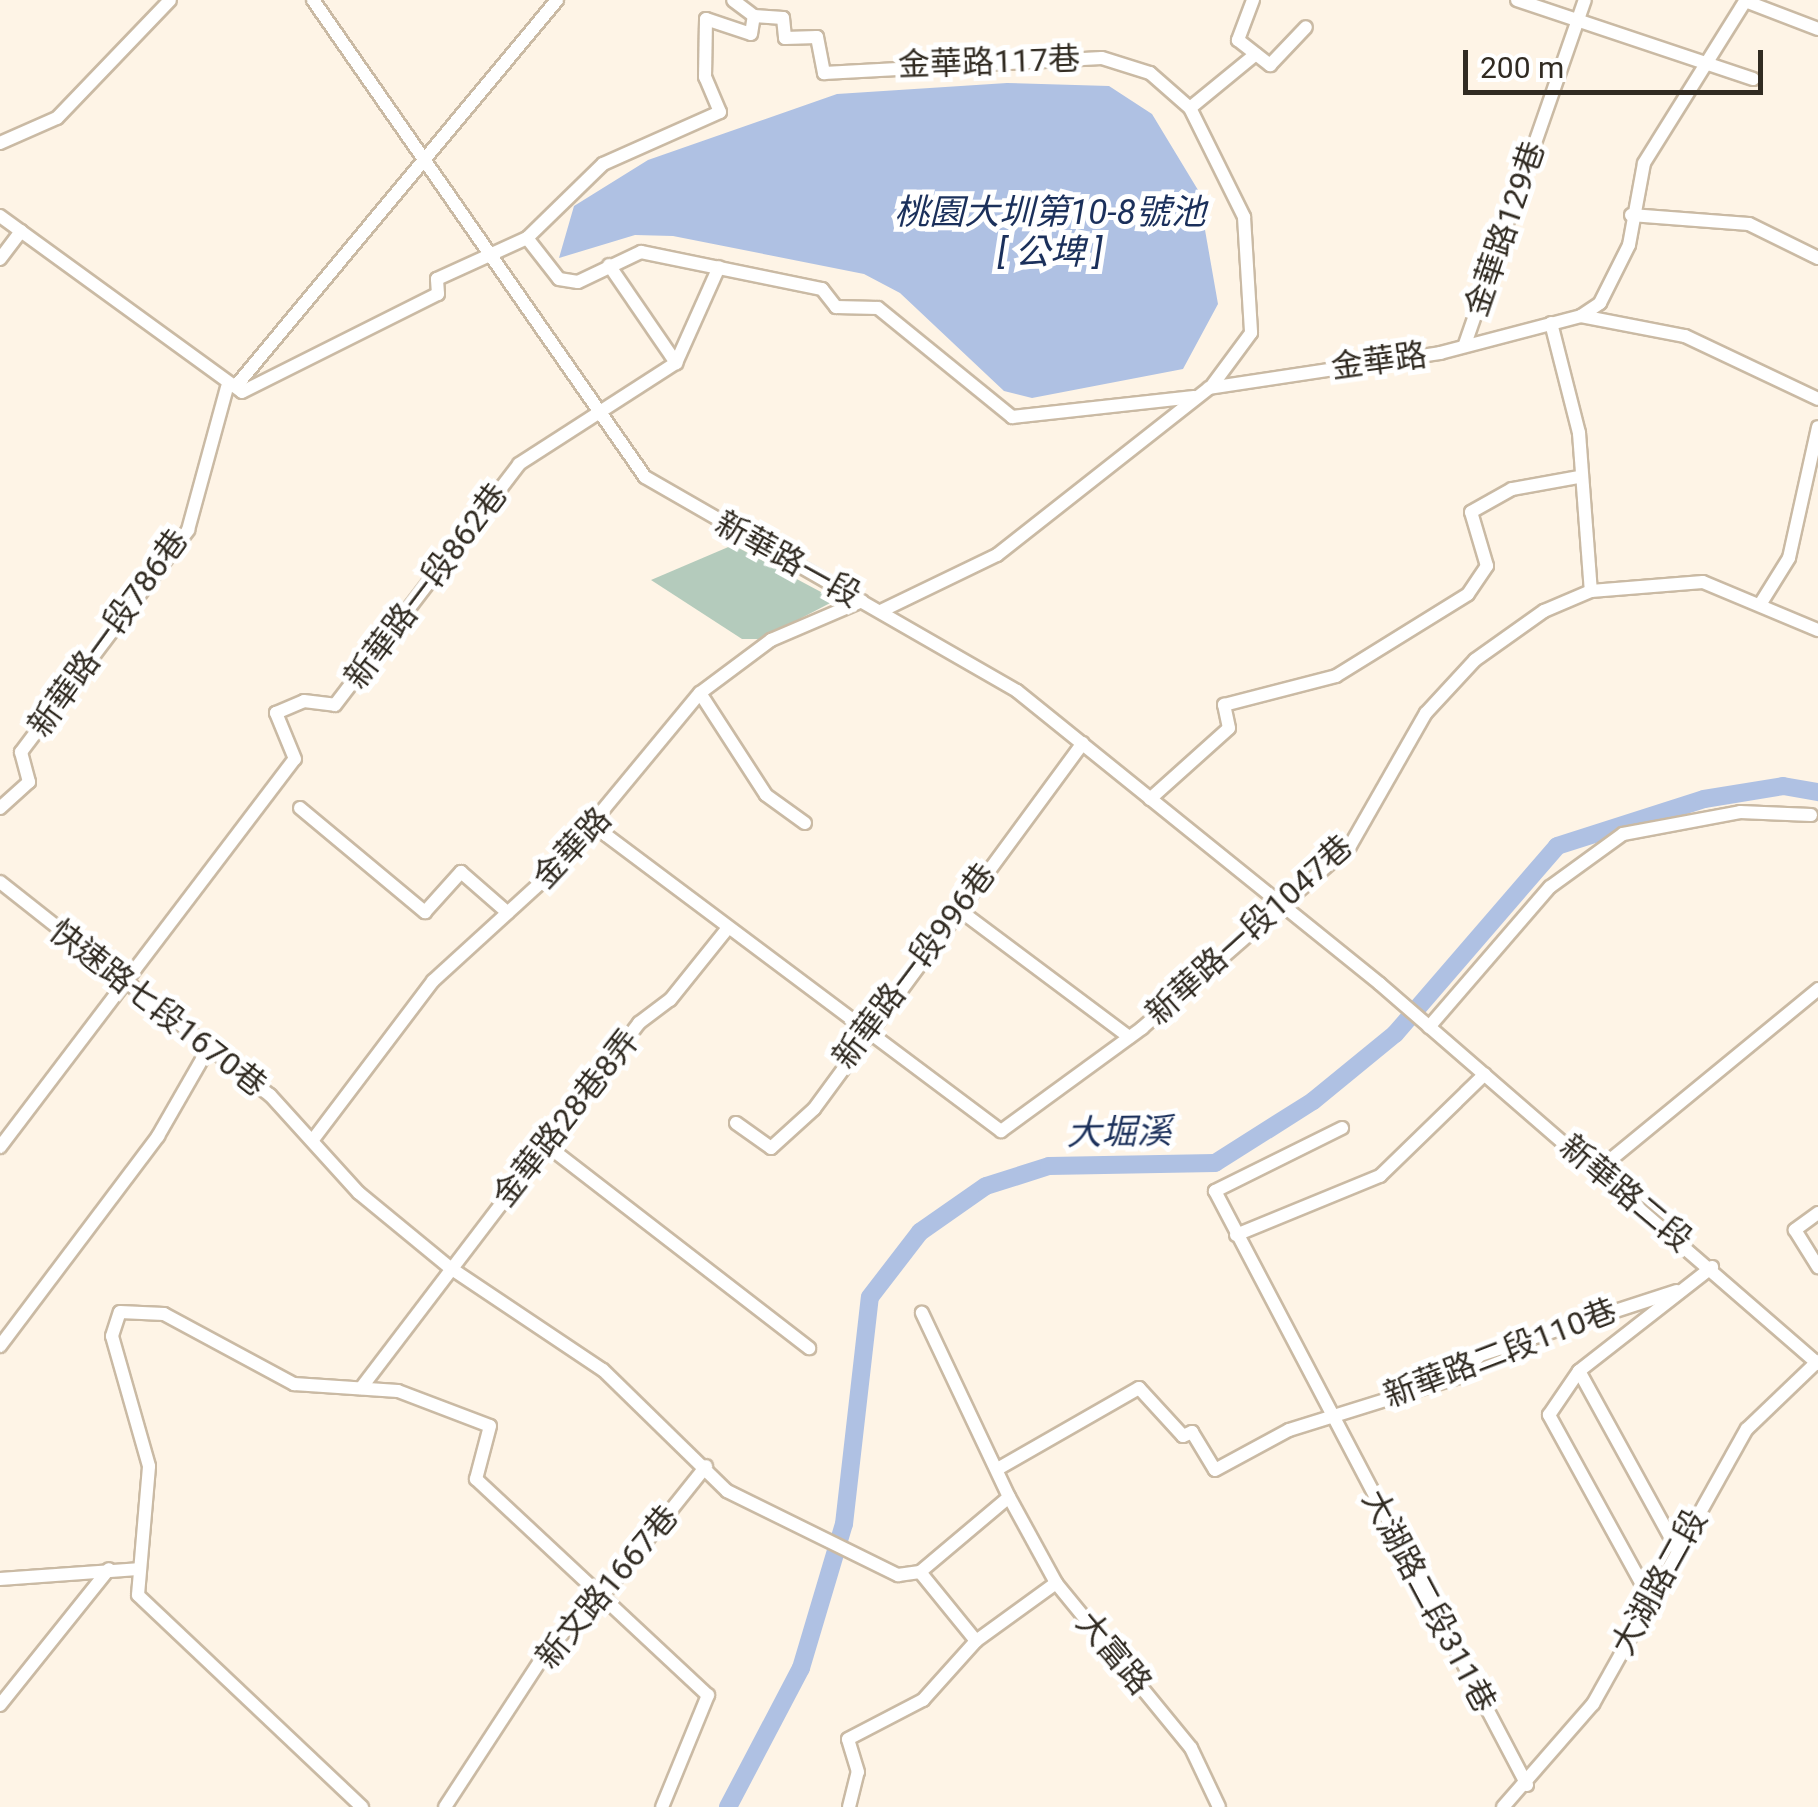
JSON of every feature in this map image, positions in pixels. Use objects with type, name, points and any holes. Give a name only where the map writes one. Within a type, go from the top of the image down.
[{"type":"street","points":[[0,143],[56,118],[170,0]]},
{"type":"street","name":"新華路一段","points":[[313,0],[596,418],[646,477],[1018,691],[1429,1028]]},
{"type":"street","name":"新華路一段786巷","points":[[0,808],[29,782],[21,752],[188,530],[232,386],[557,0]]},
{"type":"street","points":[[0,216],[242,392],[438,294],[437,279],[488,260],[527,238],[602,164],[720,112],[706,77],[706,19],[751,34],[754,16],[733,0]]},
{"type":"street","points":[[1253,0],[1238,40],[1270,65],[1306,28]]},
{"type":"street","points":[[1517,0],[1707,66],[1753,78]]},
{"type":"street","name":"金華路129巷","points":[[1465,344],[1584,0]]},
{"type":"street","points":[[1581,316],[1614,285],[1644,163],[1745,0],[1818,28]]},
{"type":"street","name":"金華路117巷","points":[[754,16],[782,18],[785,38],[818,37],[824,73],[1102,58],[1150,73],[1190,108],[1244,217],[1254,297],[1251,332],[1209,388]]},
{"type":"street","points":[[1190,108],[1256,54]]},
{"type":"street","points":[[1631,215],[1749,224],[1818,258]]},
{"type":"street","points":[[0,259],[21,231]]},
{"type":"street","points":[[527,238],[559,279],[578,282],[608,264],[640,252],[822,289],[836,308],[878,308],[1012,416],[1194,397]]},
{"type":"street","points":[[608,264],[676,363]]},
{"type":"street","points":[[596,418],[676,363],[719,268]]},
{"type":"street","points":[[1581,316],[1685,336],[1818,399]]},
{"type":"street","name":"金華路","points":[[881,611],[997,554],[1209,388],[1465,344],[1581,316]]},
{"type":"street","points":[[1551,323],[1580,433],[1579,478],[1590,592]]},
{"type":"street","name":"新華路一段862巷","points":[[124,984],[294,759],[276,713],[304,701],[335,705],[519,464],[596,418]]},
{"type":"street","points":[[1762,603],[1789,558],[1818,427]]},
{"type":"street","points":[[1150,799],[1229,728],[1224,705],[1336,676],[1468,594],[1487,566],[1471,512],[1512,489],[1579,478]]},
{"type":"street","name":"新華路一段1047巷","points":[[862,1034],[1001,1131],[1129,1037],[1350,846],[1406,743],[1475,660],[1544,611],[1590,592],[1703,582],[1762,603],[1818,630]]},
{"type":"street","name":"金華路","points":[[314,1137],[433,980],[508,913],[594,826],[700,693],[772,640],[862,601]]},
{"type":"street","points":[[1802,624],[1818,617]]},
{"type":"street","points":[[700,693],[766,796],[805,823]]},
{"type":"street","name":"新華路一段996巷","points":[[736,1123],[771,1148],[814,1109],[862,1034],[1083,743]]},
{"type":"street","points":[[300,808],[425,912],[461,872],[508,913]]},
{"type":"street","points":[[1429,1028],[1550,887],[1623,834],[1740,812],[1811,816]]},
{"type":"street","points":[[594,826],[862,1034]]},
{"type":"street","name":"快速路七段1670巷","points":[[0,882],[314,1137],[359,1193],[449,1267],[603,1370],[706,1466],[727,1491],[898,1574],[920,1572]]},
{"type":"street","points":[[958,909],[1129,1037]]},
{"type":"street","name":"金華路28巷8弄","points":[[361,1388],[545,1144],[727,929]]},
{"type":"street","points":[[0,1147],[124,984]]},
{"type":"street","points":[[1598,1170],[1818,989]]},
{"type":"street","name":"新華路二段","points":[[1429,1028],[1712,1267],[1817,1362]]},
{"type":"street","points":[[0,1346],[158,1136],[208,1049]]},
{"type":"street","points":[[1236,1235],[1380,1176],[1485,1074]]},
{"type":"street","name":"大湖路二段311巷","points":[[1342,1128],[1215,1191],[1527,1785]]},
{"type":"street","points":[[545,1144],[809,1348]]},
{"type":"street","points":[[1818,1213],[1796,1230],[1818,1267]]},
{"type":"street","points":[[1649,1597],[1552,1433],[1555,1394],[1579,1372],[1651,1323],[1678,1291],[1712,1267]]},
{"type":"street","name":"新華路二段110巷","points":[[1000,1468],[1139,1388],[1183,1436],[1192,1432],[1215,1470],[1331,1416],[1678,1291]]},
{"type":"street","points":[[362,1807],[138,1596],[148,1451],[112,1336],[120,1312],[164,1314],[294,1384],[398,1391],[490,1426],[476,1479],[600,1599],[708,1695],[662,1807]]},
{"type":"street","name":"大富路","points":[[922,1314],[1000,1468],[1009,1498],[1056,1583],[1192,1748],[1219,1807]]},
{"type":"street","name":"大湖路二段","points":[[1503,1807],[1527,1785],[1594,1704],[1649,1597],[1747,1429],[1817,1362]]},
{"type":"street","points":[[1579,1372],[1678,1549]]},
{"type":"street","name":"新文路1667巷","points":[[445,1807],[552,1644],[600,1599],[706,1466]]},
{"type":"street","points":[[976,1642],[920,1572],[1009,1498]]},
{"type":"street","points":[[0,1705],[109,1569]]},
{"type":"street","points":[[0,1578],[138,1569]]},
{"type":"street","points":[[849,1807],[858,1772],[848,1738],[922,1700],[976,1642],[1056,1583]]},
{"type":"green space","points":[[733,545],[836,600],[761,639],[742,639],[651,580]]},
{"type":"water","name":"桃園大圳第10-8號池 [ 公埤 ]","points":[[1007,83],[1109,86],[1152,114],[1198,190],[1218,304],[1183,369],[1032,398],[1004,391],[900,293],[864,274],[673,236],[635,235],[559,258],[574,206],[648,160],[837,94]]},
{"type":"waterway","name":"大堀溪","points":[[728,1807],[801,1668],[844,1524],[870,1297],[920,1232],[986,1186],[1049,1166],[1215,1163],[1313,1101],[1395,1034],[1557,846],[1704,799],[1783,786],[1818,792]]}]
